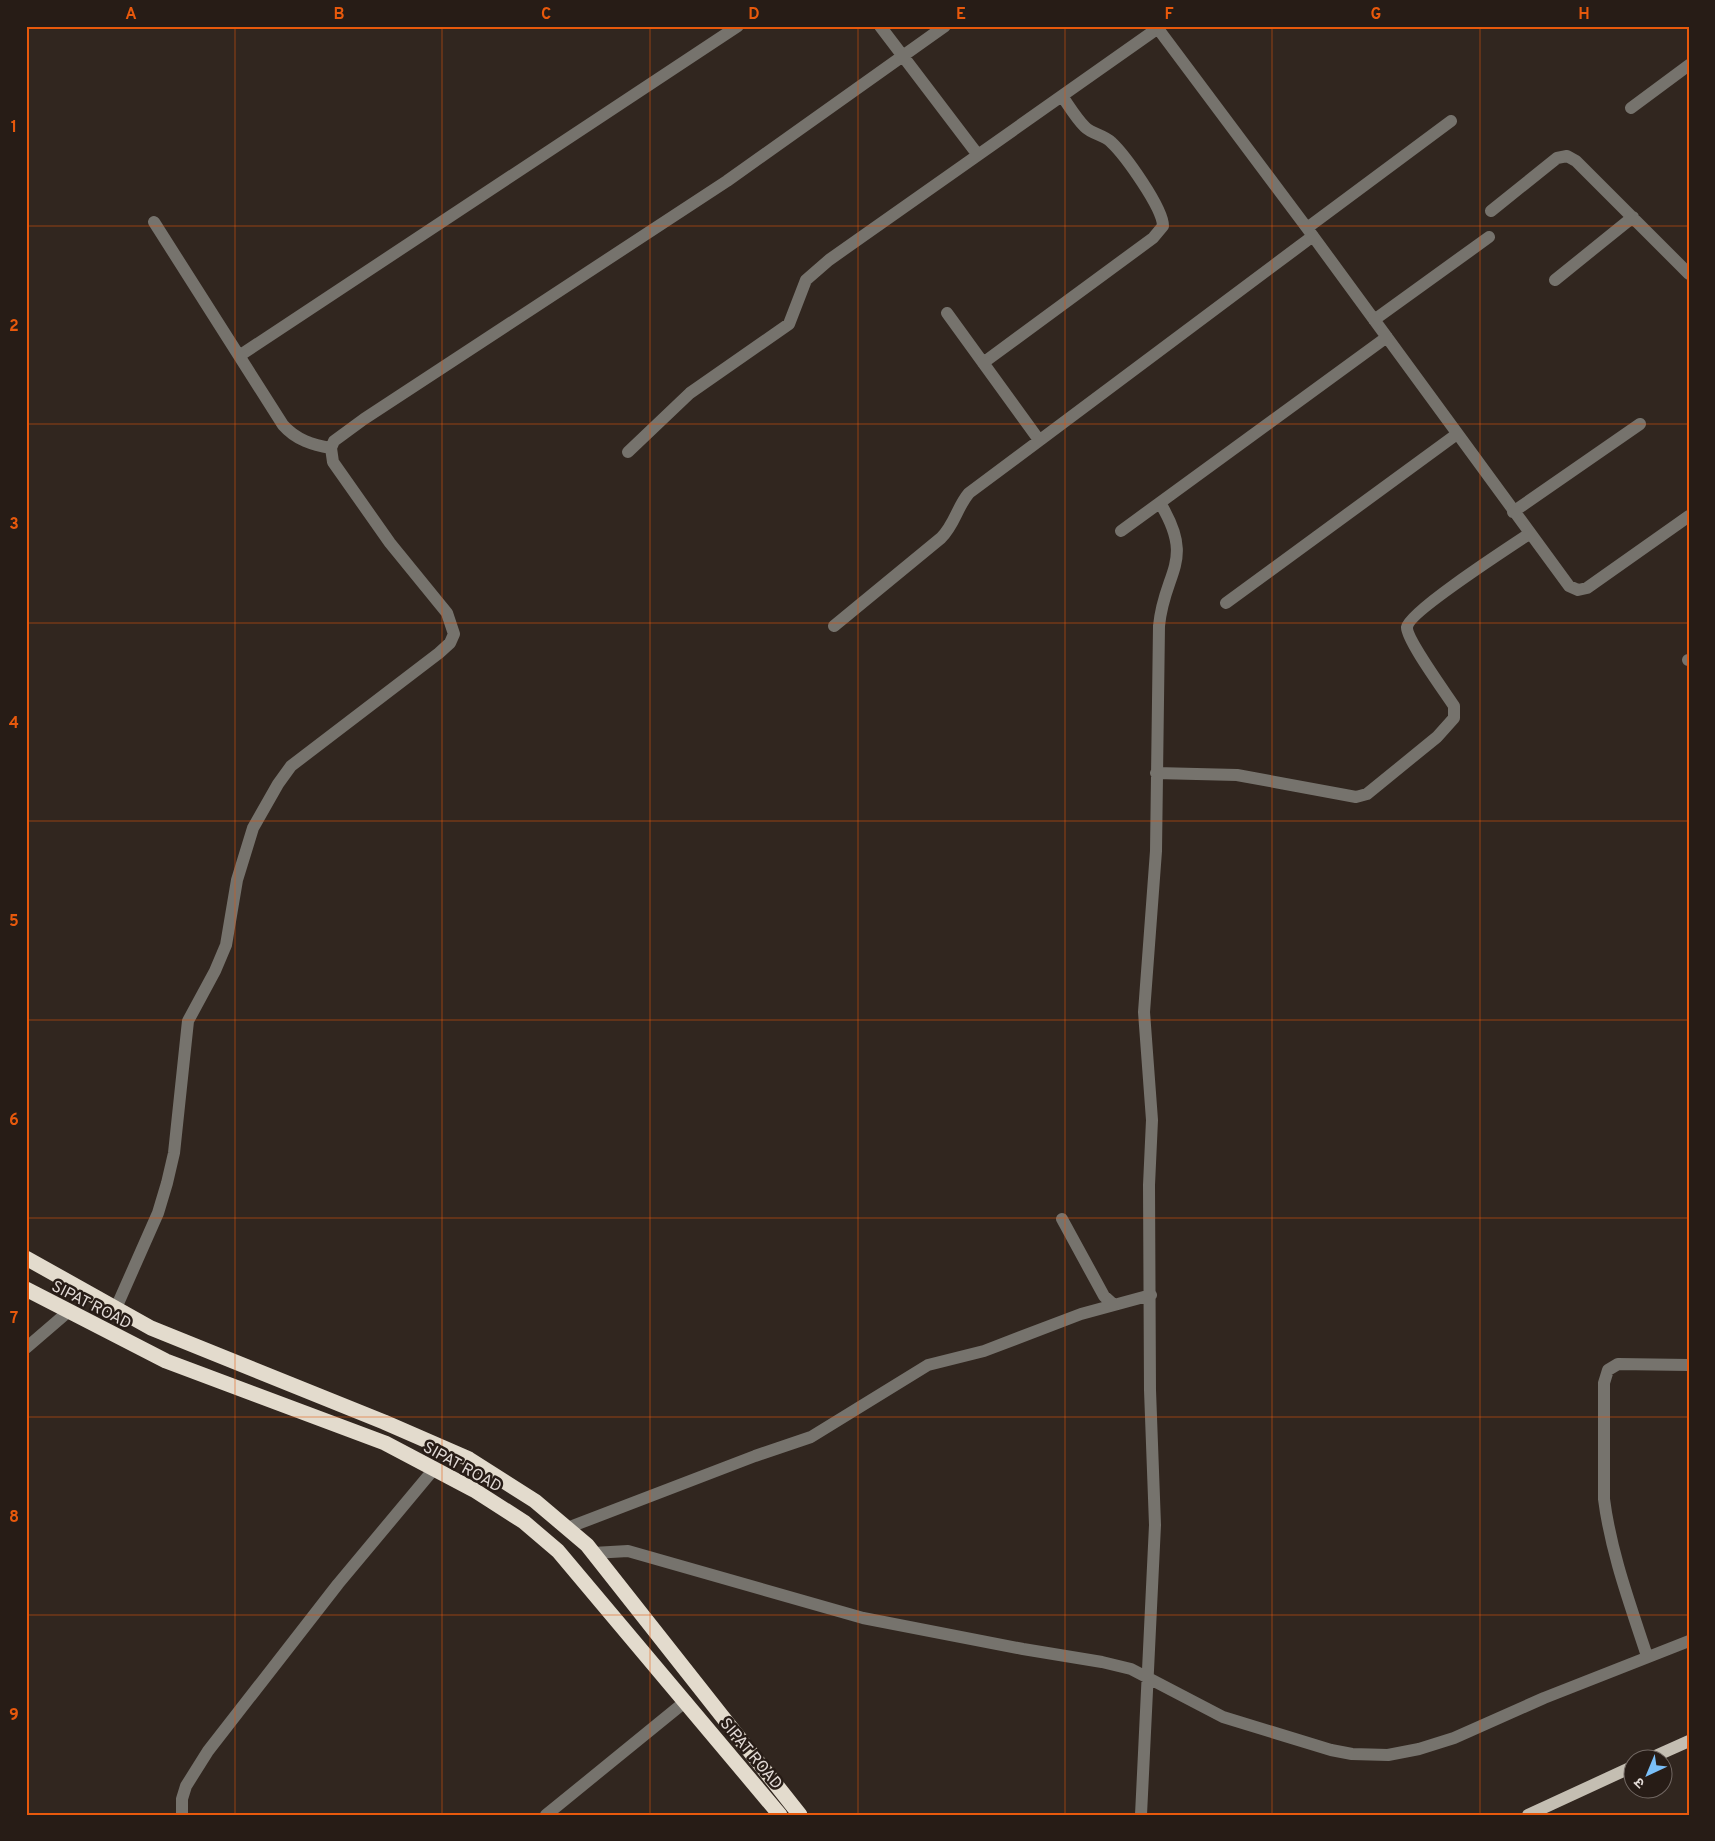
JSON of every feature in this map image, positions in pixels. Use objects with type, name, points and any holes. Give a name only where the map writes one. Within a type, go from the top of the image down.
[{"type":"highway","points":[[26,1258],[151,1328],[384,1422],[469,1459],[535,1501],[594,1554],[800,1815]]},
{"type":"highway","name":"SIPAT ROAD","points":[[26,1290],[166,1361],[385,1443],[474,1490],[524,1522],[558,1551],[780,1815]]},
{"type":"main road","points":[[1672,1749],[1689,1742]]},
{"type":"main road","points":[[1528,1815],[1622,1772]]},
{"type":"street","points":[[239,356],[738,26]]},
{"type":"street","points":[[880,26],[978,155]]},
{"type":"street","points":[[116,1308],[158,1213],[167,1182],[174,1153],[188,1021],[223,952],[237,880],[252,828],[270,796],[291,766],[439,653],[450,643],[454,634],[447,613],[390,543],[333,462],[332,448],[340,436],[364,419],[727,182],[945,26]]},
{"type":"street","points":[[628,452],[690,393],[789,324],[806,280],[828,260],[1158,27],[1387,336],[1562,580],[1578,590],[1587,588],[1689,516]]},
{"type":"street","points":[[1630,108],[1689,65]]},
{"type":"street","points":[[983,363],[1153,238],[1163,226],[1161,212],[1113,144],[1103,136],[1087,129],[1062,96]]},
{"type":"street","points":[[834,626],[941,538],[951,528],[961,502],[969,493],[1310,232],[1451,121]]},
{"type":"street","points":[[1491,211],[1550,163],[1558,158],[1567,156],[1576,160],[1689,274]]},
{"type":"street","points":[[1555,280],[1633,217]]},
{"type":"street","points":[[154,222],[289,432],[306,442],[332,448]]},
{"type":"street","points":[[1374,320],[1489,237]]},
{"type":"street","points":[[947,312],[1039,440]]},
{"type":"street","points":[[1122,531],[1387,336]]},
{"type":"street","points":[[1513,512],[1640,424]]},
{"type":"street","points":[[1226,603],[1457,434]]},
{"type":"street","points":[[1141,1815],[1146,1676],[1155,1525],[1150,1390],[1150,1185],[1152,1120],[1144,1012],[1156,852],[1160,614],[1177,558],[1172,526],[1160,503]]},
{"type":"street","points":[[1156,773],[1237,775],[1356,797],[1367,794],[1437,737],[1454,718],[1454,706],[1412,640],[1407,627],[1409,621],[1424,607],[1529,534]]},
{"type":"street","points":[[1062,1219],[1104,1296],[1114,1305]]},
{"type":"street","points":[[567,1528],[755,1456],[811,1437],[928,1365],[984,1351],[1081,1314],[1151,1296]]},
{"type":"street","points":[[26,1348],[69,1311]]},
{"type":"street","points":[[1647,1656],[1616,1562],[1604,1499],[1604,1383],[1608,1370],[1618,1364],[1689,1365]]},
{"type":"street","points":[[182,1815],[182,1799],[186,1786],[208,1751],[338,1584],[434,1469]]},
{"type":"street","points":[[594,1554],[628,1551],[863,1618],[1023,1649],[1102,1662],[1146,1676],[1186,1700],[1223,1717],[1331,1750],[1352,1754],[1388,1755],[1419,1749],[1454,1738],[1647,1656],[1689,1641]]},
{"type":"street","points":[[546,1815],[686,1701]]}]
